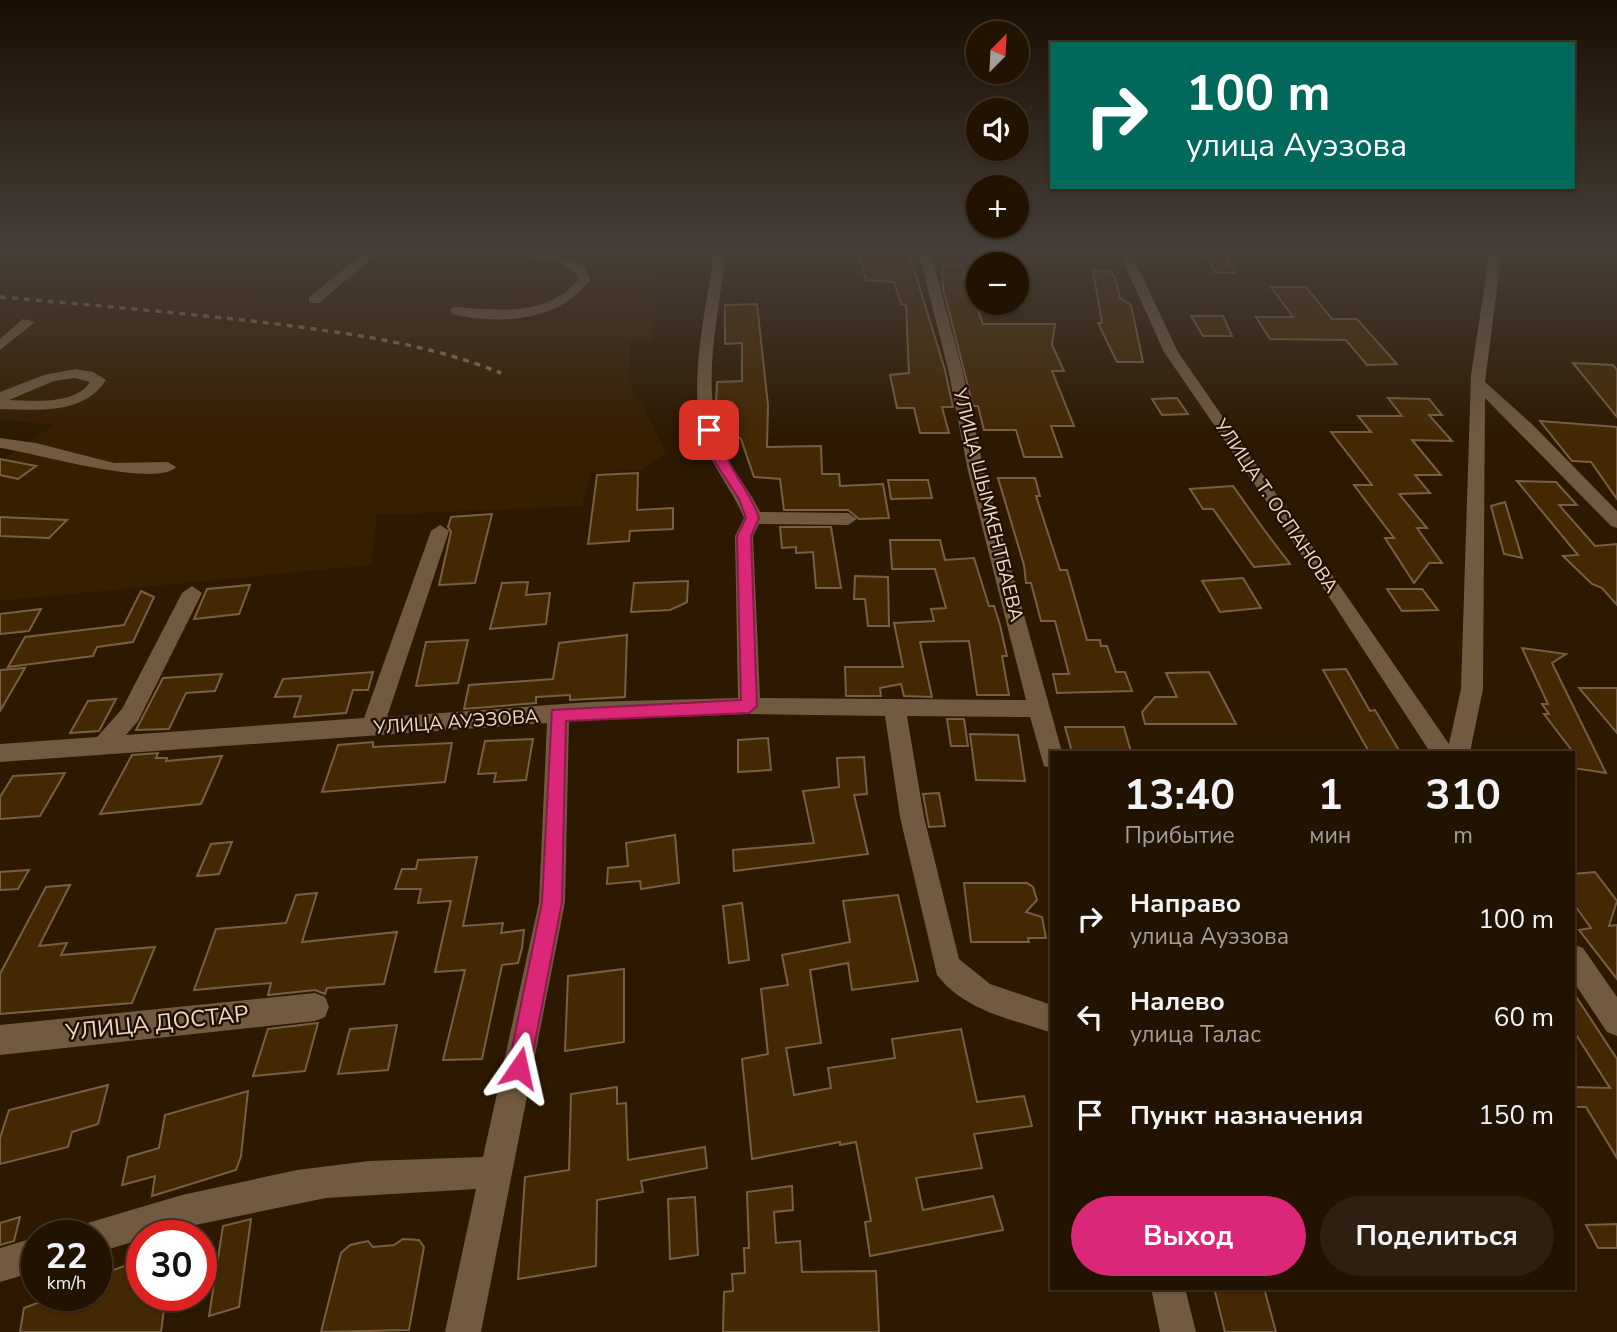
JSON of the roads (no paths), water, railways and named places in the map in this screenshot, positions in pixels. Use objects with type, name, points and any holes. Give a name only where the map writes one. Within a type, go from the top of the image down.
[{"type":"street","points":[[713,312],[708,362],[709,430],[721,462],[746,499],[752,518],[744,536],[749,706]]},
{"type":"street","name":"УЛИЦА ШЫМКЕНТБАЕВА","points":[[941,312],[956,369],[976,471],[1050,751]]},
{"type":"street","name":"УЛИЦА Т. ОСПАНОВА","points":[[1153,312],[1171,352],[1279,506],[1441,751]]},
{"type":"street","points":[[1459,751],[1472,689],[1473,544],[1480,385],[1478,374],[1487,312]]},
{"type":"street","points":[[0,346],[28,322]]},
{"type":"street","points":[[0,397],[59,375],[80,373],[99,380],[91,391],[57,404],[0,404]]},
{"type":"street","points":[[1480,385],[1527,428],[1617,522]]},
{"type":"street","points":[[0,443],[21,445],[114,468],[168,467]]},
{"type":"street","points":[[752,518],[848,519]]},
{"type":"street","points":[[372,727],[440,531]]},
{"type":"street","points":[[104,744],[130,715],[192,593]]},
{"type":"street","name":"УЛИЦА АУЭЗОВА","points":[[0,752],[558,715],[749,706],[1039,709]]},
{"type":"street","points":[[894,706],[912,817],[947,966],[955,979],[970,989],[1050,1018]]},
{"type":"street","points":[[463,1332],[552,902],[558,715]]},
{"type":"street","points":[[1575,960],[1617,1022]]},
{"type":"street","name":"УЛИЦА ДОСТАР","points":[[0,1040],[315,1007]]},
{"type":"street","points":[[112,1231],[211,1203],[328,1182],[498,1173]]},
{"type":"street","points":[[0,1265],[21,1259]]},
{"type":"street","points":[[1168,1290],[1178,1332]]},
{"type":"railway","points":[[166,312],[277,324],[390,341],[419,347],[501,373]]}]
